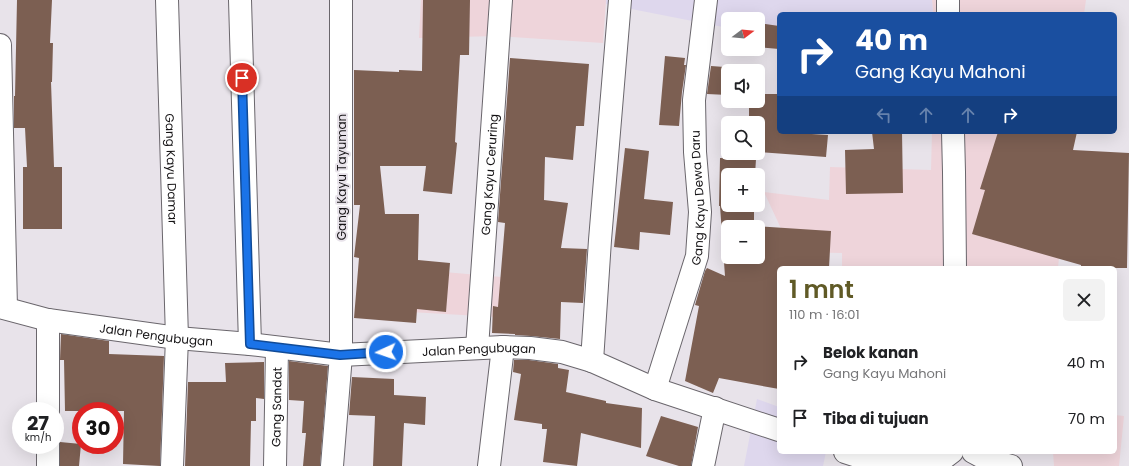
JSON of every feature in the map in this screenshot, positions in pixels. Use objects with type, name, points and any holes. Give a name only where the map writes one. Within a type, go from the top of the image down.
[{"type":"street","name":"Gang Kayu Damar","points":[[167,0],[177,338],[172,466]]},
{"type":"street","points":[[240,0],[250,344]]},
{"type":"street","name":"Gang Kayu Tayuman","points":[[332,466],[340,355],[341,0]]},
{"type":"street","name":"Gang Kayu Ceruring","points":[[477,348],[501,0]]},
{"type":"street","points":[[592,361],[600,240],[620,0]]},
{"type":"street","name":"Gang Kayu Dewa Daru","points":[[655,389],[697,256],[700,212],[695,152],[694,100],[706,0]]},
{"type":"street","points":[[948,0],[948,12]]},
{"type":"street","points":[[0,45],[3,308]]},
{"type":"street","points":[[953,134],[955,266]]},
{"type":"street","name":"Jalan Pengubugan","points":[[3,308],[48,320],[177,338],[250,344],[340,355],[477,348],[530,348],[562,352],[592,361],[655,389],[777,429]]},
{"type":"street","points":[[48,320],[48,402]]},
{"type":"street","name":"Gang Sandat","points":[[275,466],[277,348]]},
{"type":"street","points":[[489,466],[503,348]]},
{"type":"street","points":[[703,466],[715,408]]},
{"type":"street","points":[[48,454],[48,466]]},
{"type":"street","points":[[851,454],[884,465],[947,459]]},
{"type":"street","points":[[977,454],[988,460],[1010,466]]},
{"type":"shaded area","points":[[421,0],[606,0],[603,43],[496,36],[419,38]]},
{"type":"shaded area","points":[[606,0],[932,0],[933,12],[777,12],[777,38],[765,35],[765,12],[721,12],[721,27],[606,4]]},
{"type":"shaded area","points":[[932,0],[1086,0],[1084,12],[933,12]]},
{"type":"shaded area","points":[[932,134],[1071,134],[1058,266],[842,266],[842,253],[792,252],[765,192],[829,200],[830,167],[931,170]]},
{"type":"shaded area","points":[[410,269],[549,281],[548,320],[410,312]]},
{"type":"shaded area","points":[[757,399],[777,406],[777,454],[826,454],[823,466],[744,466]]},
{"type":"shaded area","points":[[1117,415],[1124,416],[1119,466],[1054,466],[1053,454],[1117,454]]},
{"type":"building","points":[[17,0],[52,0],[50,43],[53,43],[51,82],[54,167],[62,167],[62,229],[23,229],[23,167],[27,167],[25,128],[14,128]]},
{"type":"building","points":[[423,0],[470,0],[469,55],[460,55],[455,142],[457,143],[452,194],[423,191],[426,166],[380,166],[385,214],[419,214],[418,260],[450,263],[446,312],[417,309],[416,323],[354,318],[359,258],[354,257],[360,205],[354,205],[354,70],[399,72],[399,70],[422,71]]},
{"type":"building","points":[[765,24],[777,26],[777,49],[765,48]]},
{"type":"building","points":[[665,56],[685,58],[684,65],[686,65],[679,126],[659,125]]},
{"type":"building","points":[[510,58],[589,64],[584,126],[576,126],[573,160],[545,157],[544,200],[568,203],[561,248],[587,249],[583,303],[561,302],[560,339],[492,333],[493,306],[498,307],[505,223],[498,222]]},
{"type":"building","points":[[711,66],[721,67],[721,95],[707,94]]},
{"type":"building","points":[[765,94],[777,94],[777,134],[828,135],[826,157],[765,153],[765,116],[749,116],[749,108],[765,108]]},
{"type":"building","points":[[872,134],[902,134],[903,193],[846,194],[845,150],[874,149]]},
{"type":"building","points":[[997,134],[1077,134],[1073,150],[1129,153],[1127,268],[1117,268],[1117,266],[1081,266],[972,234],[985,190],[980,189]]},
{"type":"building","points":[[625,148],[649,151],[644,199],[673,202],[670,235],[640,232],[639,250],[614,247]]},
{"type":"building","points":[[720,158],[721,160],[756,160],[755,168],[721,168],[721,212],[754,212],[754,220],[721,220],[719,206]]},
{"type":"building","points":[[765,227],[831,231],[829,266],[777,266],[777,389],[719,378],[713,393],[685,381],[699,306],[695,305],[705,271],[707,268],[725,276],[724,264],[765,264]]},
{"type":"building","points":[[61,334],[109,341],[109,354],[164,356],[160,466],[123,464],[124,402],[72,402],[72,411],[65,411],[64,360],[60,360]]},
{"type":"building","points":[[514,360],[529,360],[558,364],[558,368],[569,370],[566,392],[606,401],[606,403],[642,408],[641,448],[581,433],[577,466],[543,462],[547,429],[542,429],[542,424],[514,420],[521,374],[513,372]]},
{"type":"building","points":[[289,361],[328,366],[320,466],[303,466],[306,433],[302,433],[304,401],[289,400]]},
{"type":"building","points":[[264,362],[264,399],[256,398],[256,421],[251,421],[250,466],[185,466],[188,382],[226,382],[225,363]]},
{"type":"building","points":[[352,377],[394,379],[394,395],[426,397],[425,425],[404,423],[402,466],[373,466],[375,416],[349,415]]},
{"type":"building","points":[[661,416],[698,427],[691,466],[679,466],[646,456]]},
{"type":"building","points":[[64,442],[72,443],[72,454],[80,454],[79,466],[60,466],[60,454],[64,454]]},
{"type":"route","points":[[242,78],[250,344],[340,355],[386,352]]}]
